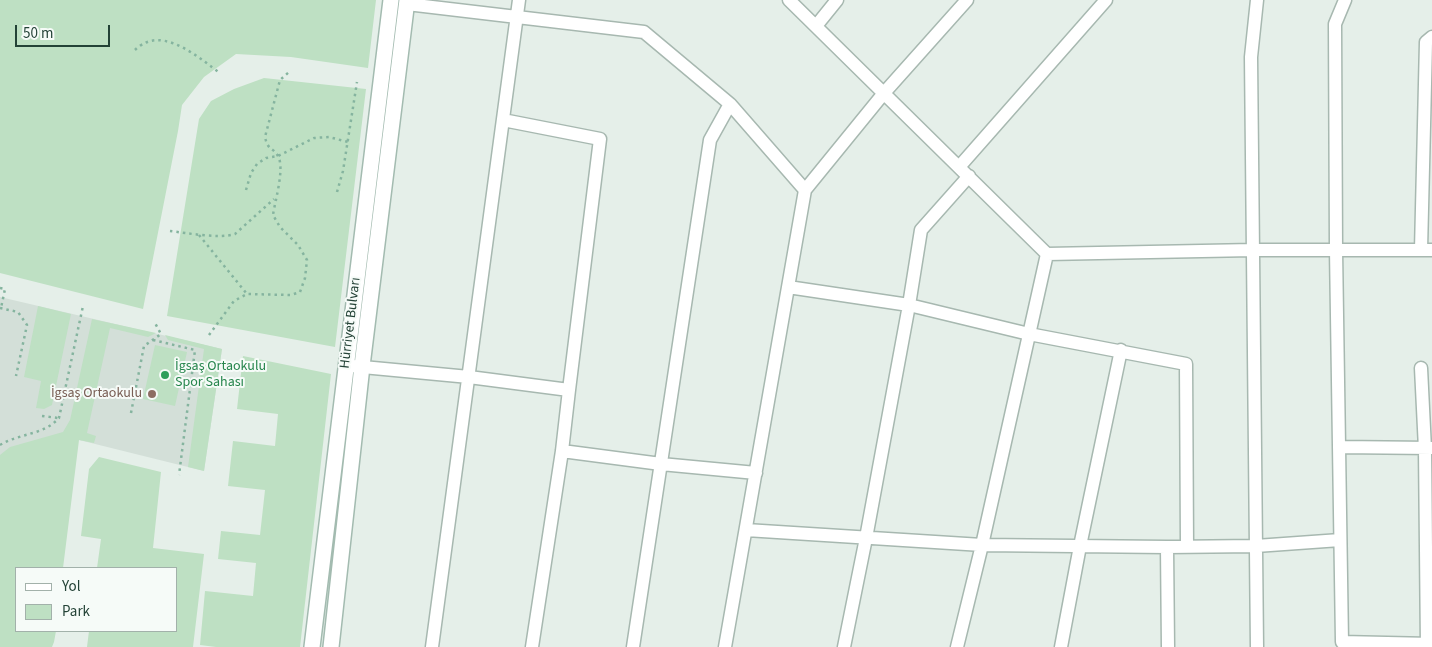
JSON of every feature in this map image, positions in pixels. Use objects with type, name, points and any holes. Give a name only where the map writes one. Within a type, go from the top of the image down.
[{"type":"main road","name":"Hürriyet Bulvarı","points":[[312,647],[392,0]]},
{"type":"main road","name":"Hürriyet Bulvarı","points":[[331,647],[362,366],[407,2]]},
{"type":"street","points":[[432,647],[519,0]]},
{"type":"street","points":[[789,0],[1047,254],[1253,250],[1426,250],[1426,42],[1432,37]]},
{"type":"street","points":[[816,26],[837,0]]},
{"type":"street","points":[[725,647],[805,190],[884,93],[967,0]]},
{"type":"street","points":[[844,647],[866,538],[921,230],[964,172],[1106,0]]},
{"type":"street","points":[[1257,0],[1251,57],[1258,647]]},
{"type":"street","points":[[1345,0],[1335,24],[1336,250],[1342,642],[1429,645],[1428,448],[1421,368]]},
{"type":"street","points":[[407,2],[644,32],[730,104],[805,190]]},
{"type":"street","points":[[633,647],[710,140],[730,104]]},
{"type":"street","points":[[503,120],[600,138],[562,450],[532,647]]},
{"type":"street","points":[[958,647],[1047,254]]},
{"type":"street","points":[[788,287],[909,305],[1029,334],[1121,350],[1186,364],[1187,547]]},
{"type":"street","points":[[1061,647],[1121,350]]},
{"type":"street","points":[[346,365],[468,377],[568,390]]},
{"type":"street","points":[[1339,447],[1428,448]]},
{"type":"street","points":[[562,450],[661,464],[756,473]]},
{"type":"street","points":[[746,530],[982,544],[1080,546],[1256,546],[1340,540]]},
{"type":"street","points":[[1167,547],[1168,647]]},
{"type":"path","points":[[136,50],[145,42],[165,41],[182,46],[220,73]]},
{"type":"path","points":[[209,335],[234,302],[247,294],[291,295],[300,292],[305,278],[307,260],[298,245],[280,227],[273,215],[281,167],[278,156],[267,146],[265,137],[280,80],[288,72]]},
{"type":"path","points":[[337,192],[343,171],[357,82]]},
{"type":"path","points":[[246,190],[251,173],[257,164],[266,158],[278,156],[314,138],[329,137],[348,142]]},
{"type":"path","points":[[170,231],[230,236],[235,234],[276,198]]},
{"type":"path","points":[[198,234],[230,276],[247,294]]},
{"type":"path","points":[[0,288],[5,289],[0,308],[18,312],[26,325],[16,376]]},
{"type":"path","points":[[0,445],[23,435],[42,431],[53,425],[59,418],[83,306]]},
{"type":"path","points":[[131,413],[144,346],[161,334],[155,322]]},
{"type":"path","points":[[153,340],[195,350],[179,475]]},
{"type":"path","points":[[42,416],[59,418]]},
{"type":"shaded area","points":[[0,297],[222,349],[204,471],[79,440],[0,503]]},
{"type":"green space","points":[[0,0],[376,0],[368,68],[291,57],[236,54],[204,77],[182,105],[143,309],[0,273]]},
{"type":"green space","points":[[264,78],[366,89],[335,347],[167,316],[199,119],[211,101],[234,89]]},
{"type":"green space","points":[[38,306],[71,314],[52,405],[44,409],[36,408],[41,381],[24,377]]},
{"type":"green space","points":[[92,319],[156,333],[148,337],[110,328],[87,433],[96,436],[94,443],[79,440],[63,567],[15,567],[15,632],[56,632],[52,647],[0,647],[0,455],[10,447],[63,432],[70,420]]},
{"type":"green space","points":[[165,335],[222,349],[204,471],[188,467],[204,349],[168,340]]},
{"type":"green space","name":"İgsaş Ortaokulu Spor Sahası","points":[[155,345],[187,352],[175,406],[143,399]]},
{"type":"green space","points":[[243,356],[331,374],[300,647],[216,647],[200,645],[205,591],[253,596],[256,563],[218,559],[221,531],[260,535],[265,490],[228,486],[233,441],[275,446],[278,414],[237,409]]},
{"type":"green space","points":[[99,457],[161,472],[153,548],[204,554],[193,647],[87,647],[89,632],[178,632],[178,567],[97,567],[101,539],[81,536],[89,469]]},
{"type":"place","name":"İgsaş Ortaokulu Spor Sahası","points":[[165,375]]},
{"type":"place","name":"İgsaş Ortaokulu","points":[[152,394]]}]
